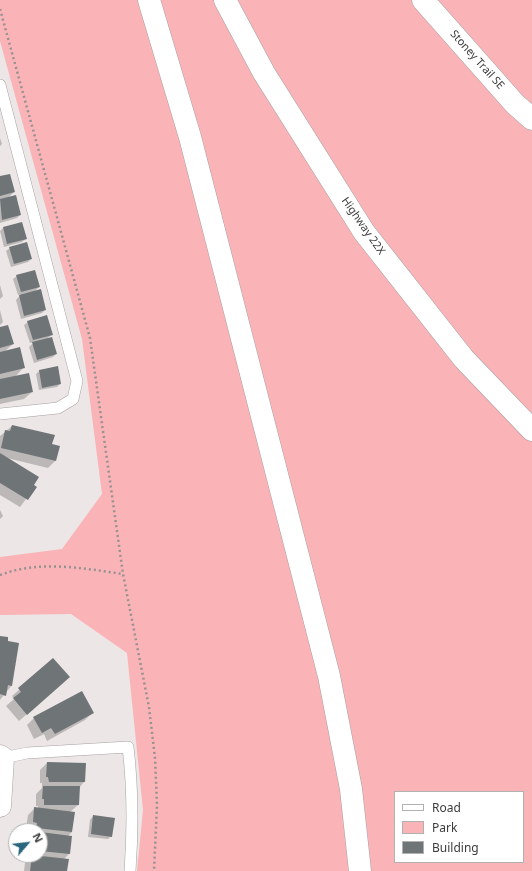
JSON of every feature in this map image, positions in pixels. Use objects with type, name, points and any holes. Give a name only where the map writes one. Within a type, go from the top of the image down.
[{"type":"main road","points":[[149,0],[190,137],[329,676],[352,789],[360,871]]},
{"type":"main road","name":"Highway 22X","points":[[225,0],[264,73],[364,232],[464,359],[532,430]]},
{"type":"main road","name":"Stoney Trail SE","points":[[423,0],[515,104],[532,119]]},
{"type":"main road","points":[[0,806],[1,757]]},
{"type":"lane","points":[[0,85],[77,381],[73,399],[58,408],[0,414]]},
{"type":"lane","points":[[1,757],[128,747],[132,782],[133,836],[130,871]]},
{"type":"path","points":[[0,574],[33,566],[62,566],[123,574]]},
{"type":"path","points":[[138,656],[149,707],[155,758],[157,805],[154,871]]},
{"type":"green space","points":[[0,0],[532,0],[532,871],[137,871],[143,810],[127,653],[71,614],[0,615],[0,557],[62,549],[102,494],[82,339],[0,41]]},
{"type":"building","points":[[10,174],[15,192],[0,196],[0,176]]},
{"type":"building","points":[[16,195],[21,215],[2,220],[0,199]]},
{"type":"building","points":[[22,222],[27,239],[7,244],[3,227]]},
{"type":"building","points":[[27,242],[32,259],[14,264],[9,247]]},
{"type":"building","points":[[35,270],[40,287],[21,292],[16,275]]},
{"type":"building","points":[[41,289],[46,310],[24,316],[19,295]]},
{"type":"building","points":[[47,315],[53,335],[33,340],[27,321]]},
{"type":"building","points":[[8,325],[14,344],[0,348],[0,327]]},
{"type":"building","points":[[52,337],[57,354],[37,360],[32,342]]},
{"type":"building","points":[[20,347],[25,368],[0,374],[0,352]]},
{"type":"building","points":[[58,366],[61,384],[42,388],[39,370]]},
{"type":"building","points":[[29,373],[33,392],[0,399],[0,379]]},
{"type":"building","points":[[12,425],[55,435],[52,444],[60,446],[56,461],[1,448],[5,430],[10,431]]},
{"type":"building","points":[[0,453],[39,477],[34,485],[37,487],[28,500],[0,483]]},
{"type":"building","points":[[0,636],[8,637],[8,641],[19,643],[12,686],[8,685],[6,696],[0,694]]},
{"type":"building","points":[[53,658],[70,677],[27,715],[13,698],[21,692],[18,688]]},
{"type":"building","points":[[82,691],[94,713],[55,734],[51,728],[42,733],[33,717]]},
{"type":"building","points":[[47,762],[86,763],[85,782],[49,782],[48,777],[46,777]]},
{"type":"building","points":[[43,786],[80,786],[79,805],[44,805],[44,799],[42,799]]},
{"type":"building","points":[[34,807],[75,812],[72,832],[48,829],[48,823],[33,822]]},
{"type":"building","points":[[93,815],[115,818],[112,837],[91,834]]},
{"type":"building","points":[[48,833],[72,836],[70,854],[48,852]]},
{"type":"building","points":[[48,857],[69,859],[67,871],[30,871],[31,863],[48,863]]}]
